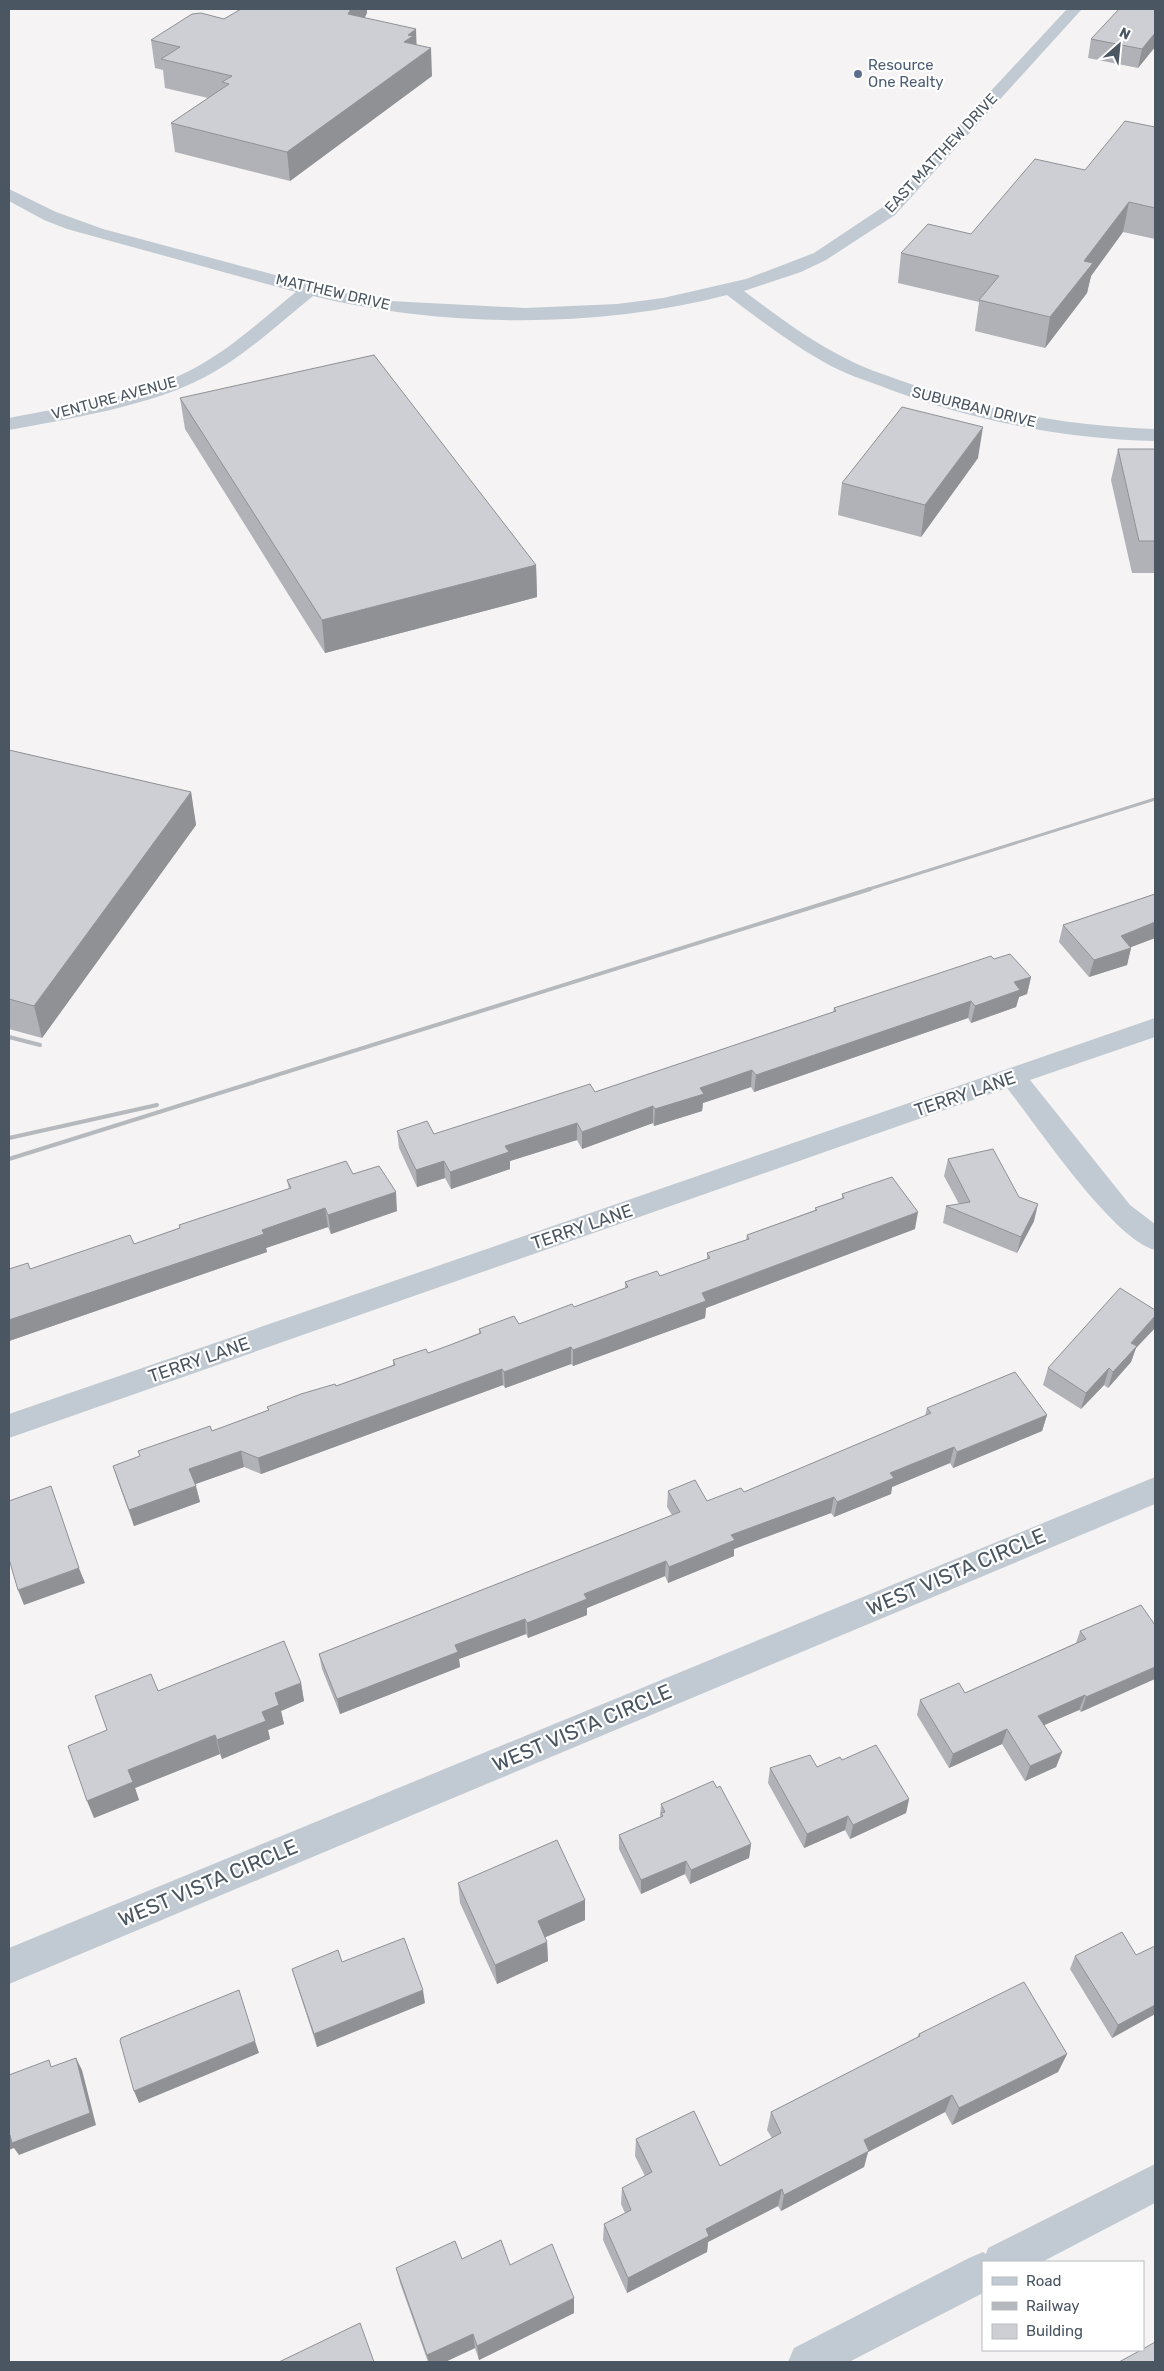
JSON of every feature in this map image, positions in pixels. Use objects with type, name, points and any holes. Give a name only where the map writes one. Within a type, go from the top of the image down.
[{"type":"street","name":"EAST MATTHEW DRIVE","points":[[730,289],[795,268],[842,244],[889,211],[1076,9]]},
{"type":"street","name":"MATTHEW DRIVE","points":[[9,194],[54,218],[311,289],[384,306],[477,314],[571,313],[663,303],[730,289]]},
{"type":"street","name":"VENTURE AVENUE","points":[[9,424],[134,396],[179,382],[219,362],[311,289]]},
{"type":"street","name":"SUBURBAN DRIVE","points":[[730,289],[779,326],[838,362],[926,398],[1024,422],[1128,434],[1155,435]]},
{"type":"street","name":"TERRY LANE","points":[[9,1426],[1155,1028]]},
{"type":"street","points":[[1013,1077],[1120,1212],[1155,1238]]},
{"type":"street","name":"WEST VISTA CIRCLE","points":[[10,1962],[1155,1490]]},
{"type":"street","points":[[1004,2261],[1155,2183]]},
{"type":"street","points":[[808,2362],[982,2273]]},
{"type":"building","points":[[241,9],[351,9],[348,14],[416,29],[408,35],[413,36],[404,42],[431,48],[287,152],[171,123],[229,84],[222,82],[232,76],[161,59],[180,47],[151,40],[192,14],[201,13],[224,19]]},
{"type":"building","points":[[1119,9],[1155,9],[1155,33],[1142,49],[1091,39]]},
{"type":"building","points":[[1125,121],[1155,127],[1155,208],[1129,202],[1084,261],[1093,263],[1050,317],[979,300],[999,276],[901,253],[928,224],[971,234],[1035,159],[1085,170]]},
{"type":"building","points":[[374,355],[536,565],[322,620],[180,398]]},
{"type":"building","points":[[902,407],[983,427],[925,505],[842,483]]},
{"type":"building","points":[[1118,449],[1155,449],[1155,541],[1139,541]]},
{"type":"building","points":[[9,750],[191,792],[34,1006],[9,999]]},
{"type":"building","points":[[1155,894],[1155,922],[1121,936],[1131,948],[1094,960],[1063,925]]},
{"type":"building","points":[[1010,954],[1031,977],[1014,982],[1020,990],[975,1006],[971,1001],[756,1075],[752,1070],[700,1088],[704,1094],[655,1109],[653,1106],[582,1132],[577,1123],[505,1146],[509,1152],[450,1172],[444,1161],[416,1170],[397,1131],[427,1121],[434,1134],[590,1084],[595,1092],[836,1011],[834,1008],[991,956],[994,959]]},
{"type":"building","points":[[993,1149],[1019,1197],[1038,1204],[1021,1237],[946,1206],[970,1202],[948,1159]]},
{"type":"building","points":[[346,1161],[353,1174],[379,1166],[396,1192],[328,1215],[325,1208],[262,1230],[264,1234],[9,1320],[9,1269],[28,1263],[30,1269],[130,1235],[134,1244],[180,1228],[179,1225],[291,1188],[287,1180]]},
{"type":"building","points":[[892,1177],[918,1212],[702,1293],[706,1301],[573,1350],[571,1347],[504,1372],[502,1369],[258,1458],[241,1451],[189,1469],[196,1486],[129,1510],[113,1466],[140,1456],[138,1451],[210,1426],[212,1431],[269,1410],[267,1407],[301,1394],[335,1384],[336,1386],[395,1365],[393,1360],[426,1349],[428,1353],[450,1345],[481,1333],[479,1329],[514,1316],[519,1324],[572,1304],[574,1307],[628,1287],[625,1282],[657,1271],[660,1276],[710,1258],[707,1253],[749,1239],[747,1235],[817,1210],[815,1208],[844,1198],[842,1194]]},
{"type":"building","points":[[1120,1288],[1155,1310],[1155,1316],[1131,1343],[1137,1346],[1113,1372],[1109,1368],[1086,1393],[1048,1368]]},
{"type":"building","points":[[1015,1372],[1047,1415],[957,1452],[954,1447],[890,1473],[894,1478],[837,1502],[834,1497],[731,1535],[735,1540],[669,1567],[666,1561],[584,1594],[587,1599],[527,1623],[525,1619],[455,1645],[458,1652],[337,1699],[319,1654],[680,1512],[668,1491],[695,1480],[707,1501],[741,1488],[744,1492],[931,1413],[927,1408]]},
{"type":"building","points":[[51,1486],[79,1568],[18,1590],[9,1559],[9,1501]]},
{"type":"building","points":[[1141,1605],[1155,1625],[1155,1667],[1038,1716],[1062,1752],[1030,1766],[1007,1729],[953,1754],[920,1700],[959,1683],[965,1693],[1086,1639],[1080,1631]]},
{"type":"building","points":[[284,1641],[301,1683],[275,1693],[279,1705],[262,1712],[266,1721],[217,1740],[215,1735],[128,1770],[133,1782],[87,1801],[68,1746],[107,1730],[95,1696],[151,1674],[158,1691]]},
{"type":"building","points":[[876,1745],[909,1799],[853,1825],[848,1816],[807,1834],[770,1768],[810,1755],[817,1767],[840,1757],[842,1760]]},
{"type":"building","points":[[713,1781],[717,1788],[720,1786],[751,1844],[691,1870],[686,1861],[641,1880],[619,1835],[663,1816],[661,1813],[665,1812],[661,1804]]},
{"type":"building","points":[[557,1840],[585,1900],[538,1921],[547,1942],[495,1965],[458,1883]]},
{"type":"building","points":[[1122,1932],[1136,1955],[1155,1946],[1155,2005],[1118,2025],[1075,1956]]},
{"type":"building","points":[[404,1938],[423,1990],[314,2034],[292,1969],[338,1950],[342,1962]]},
{"type":"building","points":[[1024,1982],[1067,2054],[959,2108],[952,2095],[864,2140],[869,2151],[784,2195],[782,2189],[706,2229],[709,2236],[628,2278],[604,2224],[631,2210],[622,2188],[652,2172],[636,2139],[694,2111],[720,2166],[781,2133],[771,2112],[920,2036],[919,2034]]},
{"type":"building","points":[[239,1990],[255,2041],[134,2091],[120,2041],[121,2038]]},
{"type":"building","points":[[76,2058],[90,2113],[12,2143],[9,2135],[9,2075],[49,2060],[51,2067]]},
{"type":"building","points":[[501,2240],[510,2265],[552,2244],[574,2298],[477,2346],[473,2334],[427,2355],[396,2268],[455,2241],[462,2259]]},
{"type":"building","points":[[360,2323],[374,2362],[279,2362]]},
{"type":"building","points":[[1155,2342],[1155,2362],[1119,2362],[1139,2351],[1144,2351],[1144,2348]]},
{"type":"railway","points":[[866,890],[1155,799]]},
{"type":"railway","points":[[9,1159],[870,889]]},
{"type":"railway","points":[[9,1037],[40,1045]]},
{"type":"railway","points":[[9,1138],[157,1105]]},
{"type":"place","name":"Resource One Realty","points":[[858,74]]}]
